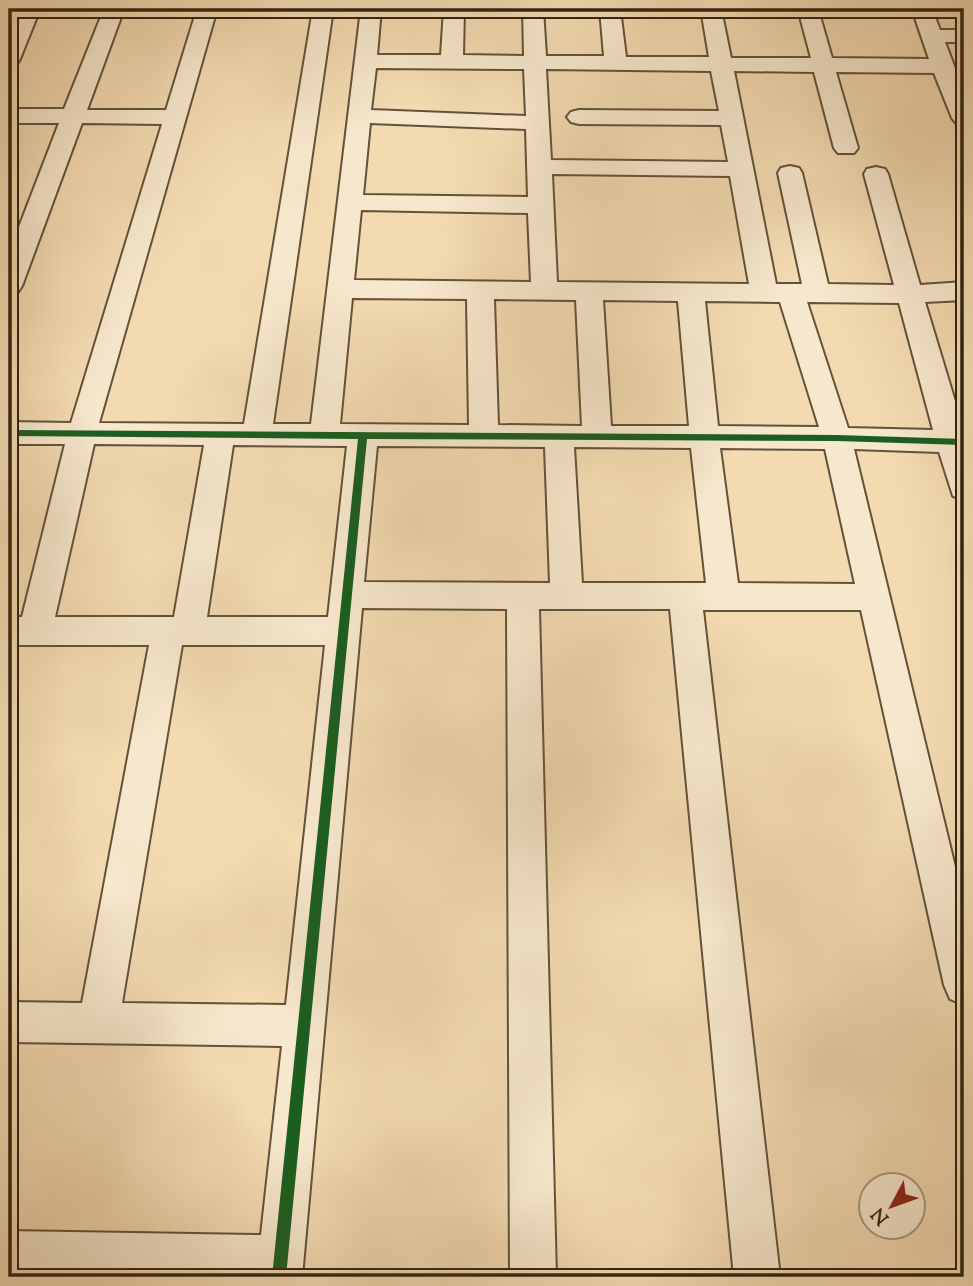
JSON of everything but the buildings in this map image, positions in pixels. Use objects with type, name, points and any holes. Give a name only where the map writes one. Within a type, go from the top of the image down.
[{"type":"street","points":[[9,58],[30,9]]},
{"type":"street","points":[[9,286],[114,9]]},
{"type":"street","points":[[207,9],[82,433],[17,636],[178,631],[342,631]]},
{"type":"street","points":[[257,434],[323,9]]},
{"type":"street","points":[[324,435],[371,9]]},
{"type":"street","points":[[452,62],[454,9]]},
{"type":"street","points":[[533,9],[544,291]]},
{"type":"street","points":[[610,9],[616,64]]},
{"type":"street","points":[[712,9],[741,169],[790,293],[837,438],[964,985]]},
{"type":"street","points":[[808,9],[846,148]]},
{"type":"street","points":[[922,9],[964,118]]},
{"type":"street","points":[[933,36],[964,36]]},
{"type":"street","points":[[365,61],[942,66]]},
{"type":"street","points":[[9,116],[175,117]]},
{"type":"street","points":[[359,116],[538,123]]},
{"type":"street","points":[[579,117],[732,118]]},
{"type":"street","points":[[539,167],[741,169]]},
{"type":"street","points":[[790,173],[790,293]]},
{"type":"street","points":[[876,174],[909,294],[957,442],[964,488]]},
{"type":"street","points":[[350,202],[541,205]]},
{"type":"street","points":[[9,208],[38,208]]},
{"type":"street","points":[[340,289],[909,294],[964,291]]},
{"type":"street","points":[[480,290],[484,436]]},
{"type":"street","points":[[589,291],[597,436]]},
{"type":"street","points":[[691,292],[704,437],[724,597]]},
{"type":"street","points":[[9,433],[837,438],[957,442]]},
{"type":"street","points":[[98,1023],[220,434]]},
{"type":"street","points":[[9,1254],[280,1267],[363,435]]},
{"type":"street","points":[[559,436],[567,596]]},
{"type":"street","points":[[346,595],[874,597]]},
{"type":"street","points":[[523,596],[533,1277]]},
{"type":"street","points":[[685,596],[757,1277]]},
{"type":"street","points":[[9,1022],[303,1026]]},
{"type":"cycle path","points":[[9,433],[837,438],[964,442]]},
{"type":"cycle path","points":[[279,1277],[363,435]]}]
